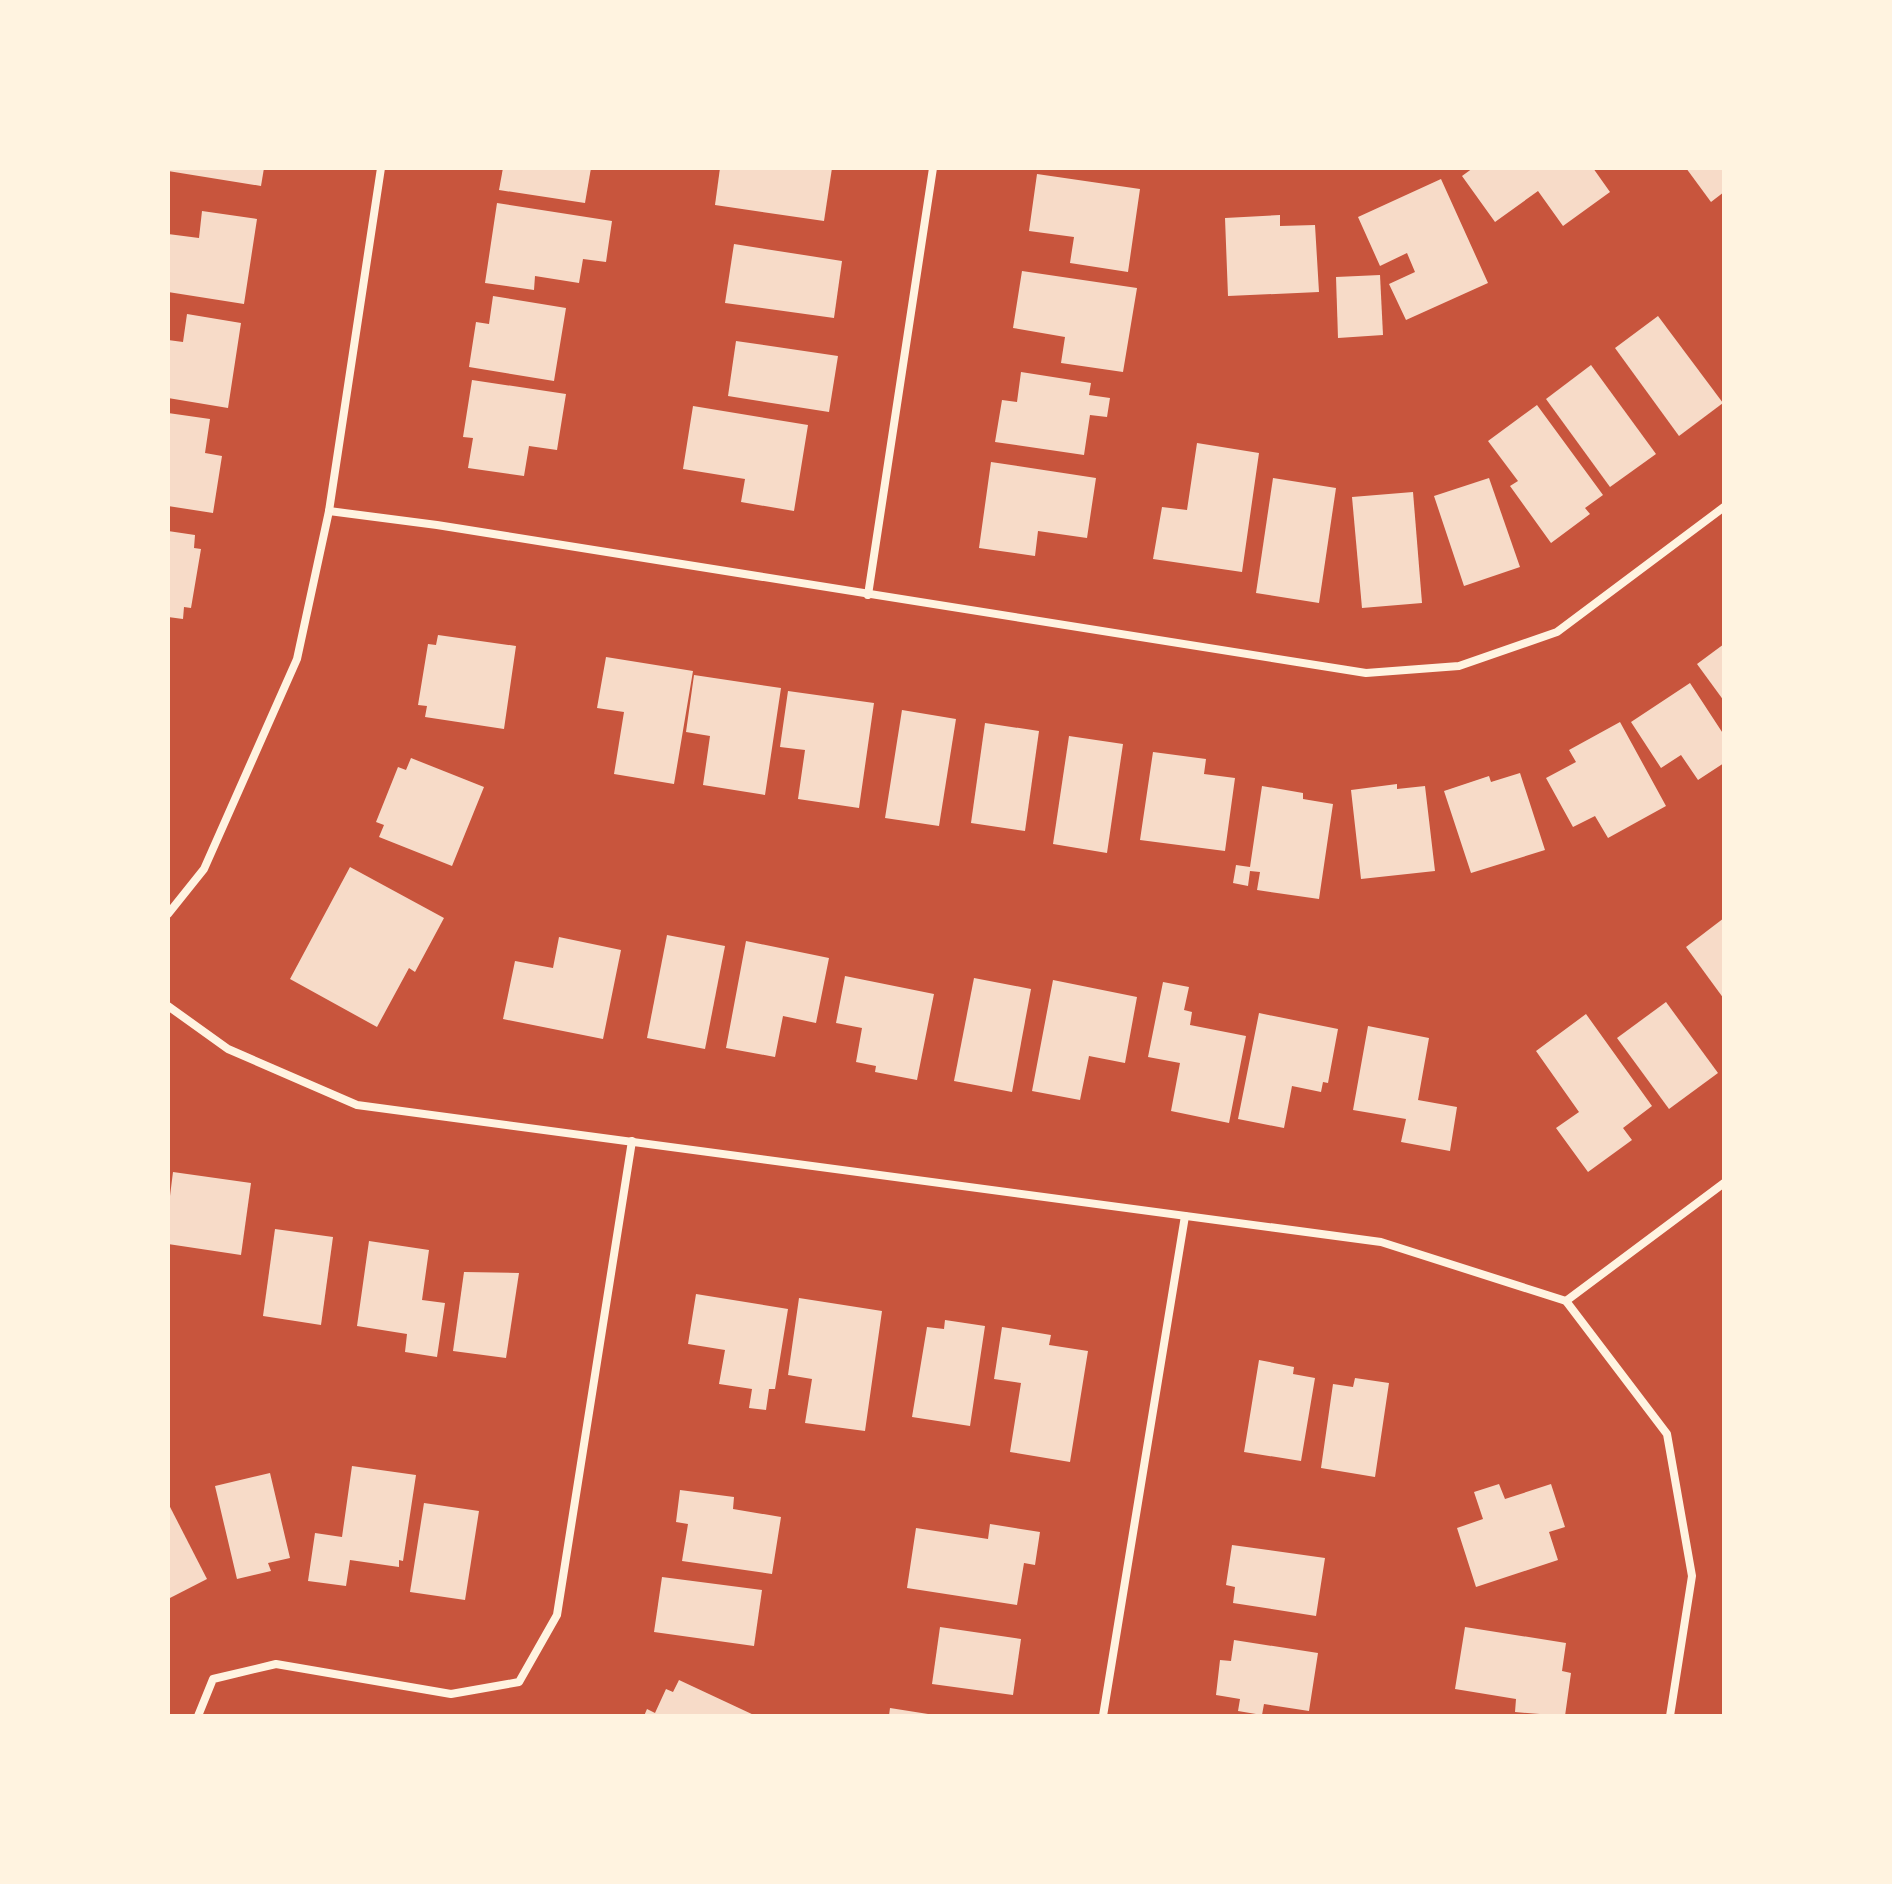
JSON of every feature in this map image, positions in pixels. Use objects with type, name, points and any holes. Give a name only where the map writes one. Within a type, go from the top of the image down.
[{"type":"street","points":[[168,914],[204,869],[297,659],[329,511],[381,168]]},
{"type":"street","points":[[868,595],[933,168]]},
{"type":"street","points":[[329,511],[437,525],[1366,673],[1459,666],[1557,632],[1724,507]]},
{"type":"street","points":[[168,1006],[228,1049],[357,1105],[1381,1242],[1566,1301],[1667,1434],[1692,1576],[1670,1716]]},
{"type":"street","points":[[198,1716],[213,1679],[276,1664],[451,1694],[519,1682],[557,1615],[632,1141]]},
{"type":"street","points":[[1566,1301],[1724,1183]]},
{"type":"street","points":[[1103,1716],[1185,1216]]},
{"type":"building","points":[[168,168],[264,168],[261,186],[168,171]]},
{"type":"building","points":[[503,168],[591,168],[585,203],[499,190]]},
{"type":"building","points":[[720,168],[832,168],[824,221],[715,205]]},
{"type":"building","points":[[1473,168],[1593,168],[1610,192],[1563,226],[1538,191],[1495,222],[1462,176]]},
{"type":"building","points":[[1686,168],[1724,168],[1724,192],[1711,202]]},
{"type":"building","points":[[1037,174],[1140,189],[1128,272],[1070,263],[1074,237],[1029,231]]},
{"type":"building","points":[[1441,179],[1488,283],[1406,320],[1389,284],[1415,272],[1407,253],[1380,266],[1358,217]]},
{"type":"building","points":[[497,203],[612,221],[606,262],[583,259],[579,283],[535,276],[534,290],[485,283]]},
{"type":"building","points":[[202,211],[257,219],[244,304],[168,292],[168,234],[199,238]]},
{"type":"building","points":[[1280,215],[1280,226],[1315,225],[1319,292],[1228,296],[1225,218]]},
{"type":"building","points":[[734,244],[842,261],[834,318],[725,303]]},
{"type":"building","points":[[1022,271],[1137,288],[1123,372],[1061,363],[1065,337],[1013,328]]},
{"type":"building","points":[[1380,275],[1383,335],[1338,338],[1336,277]]},
{"type":"building","points":[[493,296],[566,308],[554,381],[469,367],[476,322],[489,324]]},
{"type":"building","points":[[187,314],[241,323],[228,408],[168,398],[168,340],[183,342]]},
{"type":"building","points":[[1658,316],[1723,403],[1679,436],[1615,348]]},
{"type":"building","points":[[736,341],[838,356],[829,412],[728,396]]},
{"type":"building","points":[[1591,365],[1656,454],[1610,487],[1546,399]]},
{"type":"building","points":[[1021,372],[1091,383],[1089,395],[1110,398],[1107,417],[1090,415],[1084,455],[995,442],[1002,400],[1017,402]]},
{"type":"building","points":[[472,380],[566,394],[557,450],[529,446],[524,476],[468,468],[473,438],[463,437]]},
{"type":"building","points":[[1537,405],[1603,495],[1585,508],[1590,514],[1551,543],[1510,486],[1518,481],[1488,441]]},
{"type":"building","points":[[693,406],[808,425],[794,511],[741,502],[745,479],[683,469]]},
{"type":"building","points":[[168,413],[210,419],[205,453],[222,456],[213,513],[168,506]]},
{"type":"building","points":[[1197,443],[1259,453],[1242,572],[1153,559],[1162,507],[1187,510]]},
{"type":"building","points":[[991,462],[1096,478],[1087,538],[1038,531],[1035,556],[979,548]]},
{"type":"building","points":[[1273,478],[1336,488],[1319,603],[1256,593]]},
{"type":"building","points":[[1489,478],[1520,567],[1464,586],[1434,496]]},
{"type":"building","points":[[1413,492],[1422,603],[1362,608],[1352,497]]},
{"type":"building","points":[[168,531],[195,535],[194,548],[201,549],[191,608],[184,607],[183,619],[168,617]]},
{"type":"building","points":[[438,635],[516,646],[504,729],[425,717],[427,706],[418,705],[428,644],[436,645]]},
{"type":"building","points":[[1724,644],[1724,701],[1697,664]]},
{"type":"building","points":[[606,657],[693,671],[674,784],[614,774],[624,712],[597,708]]},
{"type":"building","points":[[694,675],[781,688],[765,795],[703,785],[710,736],[686,732]]},
{"type":"building","points":[[1690,683],[1724,735],[1724,763],[1698,780],[1681,755],[1661,768],[1631,722]]},
{"type":"building","points":[[788,691],[874,703],[859,808],[798,799],[805,750],[780,747]]},
{"type":"building","points":[[902,710],[956,719],[939,826],[885,818]]},
{"type":"building","points":[[1620,722],[1666,806],[1608,838],[1595,816],[1573,827],[1546,778],[1576,762],[1569,750]]},
{"type":"building","points":[[985,723],[1039,731],[1025,831],[971,823]]},
{"type":"building","points":[[1069,736],[1123,744],[1107,853],[1053,844]]},
{"type":"building","points":[[1153,752],[1206,759],[1204,774],[1235,778],[1225,851],[1140,840]]},
{"type":"building","points":[[411,758],[484,787],[452,866],[379,837],[384,825],[376,822],[398,767],[406,770]]},
{"type":"building","points":[[1520,773],[1545,850],[1471,873],[1444,791],[1489,776],[1491,782]]},
{"type":"building","points":[[1397,784],[1397,789],[1425,786],[1435,871],[1361,879],[1351,790]]},
{"type":"building","points":[[1262,786],[1303,793],[1303,799],[1333,804],[1319,899],[1257,890],[1260,872],[1250,871],[1248,886],[1233,883],[1236,865],[1250,867]]},
{"type":"building","points":[[350,867],[444,918],[415,972],[409,968],[377,1027],[290,979]]},
{"type":"building","points":[[1724,918],[1724,999],[1686,947]]},
{"type":"building","points":[[667,935],[725,946],[705,1049],[647,1038]]},
{"type":"building","points":[[559,937],[621,950],[603,1039],[503,1019],[515,961],[553,968]]},
{"type":"building","points":[[746,941],[829,958],[816,1023],[783,1016],[775,1057],[726,1048]]},
{"type":"building","points":[[845,976],[934,994],[917,1080],[875,1072],[876,1066],[856,1062],[862,1028],[836,1023]]},
{"type":"building","points":[[974,978],[1031,989],[1012,1092],[954,1081]]},
{"type":"building","points":[[1053,980],[1137,997],[1125,1063],[1089,1056],[1080,1100],[1032,1091]]},
{"type":"building","points":[[1163,982],[1189,987],[1184,1010],[1192,1012],[1190,1025],[1246,1036],[1229,1123],[1171,1111],[1180,1063],[1148,1057]]},
{"type":"building","points":[[1666,1002],[1718,1073],[1669,1109],[1617,1038]]},
{"type":"building","points":[[1259,1013],[1338,1029],[1328,1083],[1323,1082],[1321,1092],[1292,1086],[1284,1128],[1238,1119]]},
{"type":"building","points":[[1586,1014],[1652,1106],[1623,1128],[1632,1140],[1588,1172],[1556,1128],[1579,1112],[1536,1051]]},
{"type":"building","points":[[1368,1026],[1429,1038],[1418,1100],[1457,1107],[1450,1151],[1401,1142],[1406,1119],[1353,1110]]},
{"type":"building","points":[[173,1172],[251,1183],[241,1255],[168,1244]]},
{"type":"building","points":[[275,1229],[333,1237],[321,1325],[263,1316]]},
{"type":"building","points":[[369,1241],[429,1250],[422,1300],[445,1303],[437,1357],[405,1352],[407,1334],[357,1326]]},
{"type":"building","points":[[464,1272],[519,1273],[506,1358],[453,1351]]},
{"type":"building","points":[[696,1294],[788,1309],[775,1389],[769,1389],[766,1410],[749,1408],[752,1389],[719,1384],[725,1350],[688,1344]]},
{"type":"building","points":[[799,1298],[882,1311],[865,1431],[805,1423],[812,1379],[788,1375]]},
{"type":"building","points":[[945,1320],[985,1326],[970,1426],[912,1417],[927,1327],[944,1329]]},
{"type":"building","points":[[1002,1327],[1051,1335],[1049,1345],[1088,1351],[1070,1462],[1010,1452],[1021,1383],[994,1379]]},
{"type":"building","points":[[1259,1360],[1294,1367],[1293,1374],[1315,1378],[1301,1461],[1244,1452]]},
{"type":"building","points":[[1355,1378],[1389,1383],[1375,1477],[1321,1468],[1333,1384],[1353,1387]]},
{"type":"building","points":[[352,1466],[416,1475],[403,1561],[399,1560],[399,1567],[350,1560],[346,1586],[308,1581],[315,1533],[342,1537]]},
{"type":"building","points":[[270,1473],[290,1558],[268,1563],[271,1571],[237,1579],[215,1486]]},
{"type":"building","points":[[1499,1484],[1505,1499],[1551,1484],[1565,1527],[1549,1532],[1558,1560],[1476,1587],[1457,1528],[1483,1519],[1474,1492]]},
{"type":"building","points":[[680,1490],[734,1497],[733,1509],[781,1517],[772,1574],[682,1561],[688,1524],[676,1522]]},
{"type":"building","points":[[168,1503],[207,1579],[168,1599]]},
{"type":"building","points":[[424,1503],[479,1511],[465,1600],[410,1592]]},
{"type":"building","points":[[990,1524],[1040,1532],[1035,1565],[1024,1563],[1017,1605],[907,1588],[916,1528],[988,1539]]},
{"type":"building","points":[[1232,1545],[1325,1558],[1316,1616],[1233,1603],[1235,1587],[1226,1585]]},
{"type":"building","points":[[662,1577],[762,1590],[754,1646],[654,1632]]},
{"type":"building","points":[[940,1627],[1021,1639],[1013,1695],[932,1684]]},
{"type":"building","points":[[1465,1627],[1566,1643],[1562,1671],[1571,1673],[1565,1716],[1515,1712],[1516,1699],[1455,1689]]},
{"type":"building","points":[[1234,1640],[1318,1653],[1309,1711],[1264,1704],[1262,1715],[1238,1711],[1240,1699],[1216,1695],[1220,1660],[1231,1661]]},
{"type":"building","points":[[679,1680],[756,1716],[644,1716],[647,1709],[655,1713],[666,1689],[673,1692]]},
{"type":"building","points":[[890,1708],[928,1714],[928,1716],[889,1716]]}]
